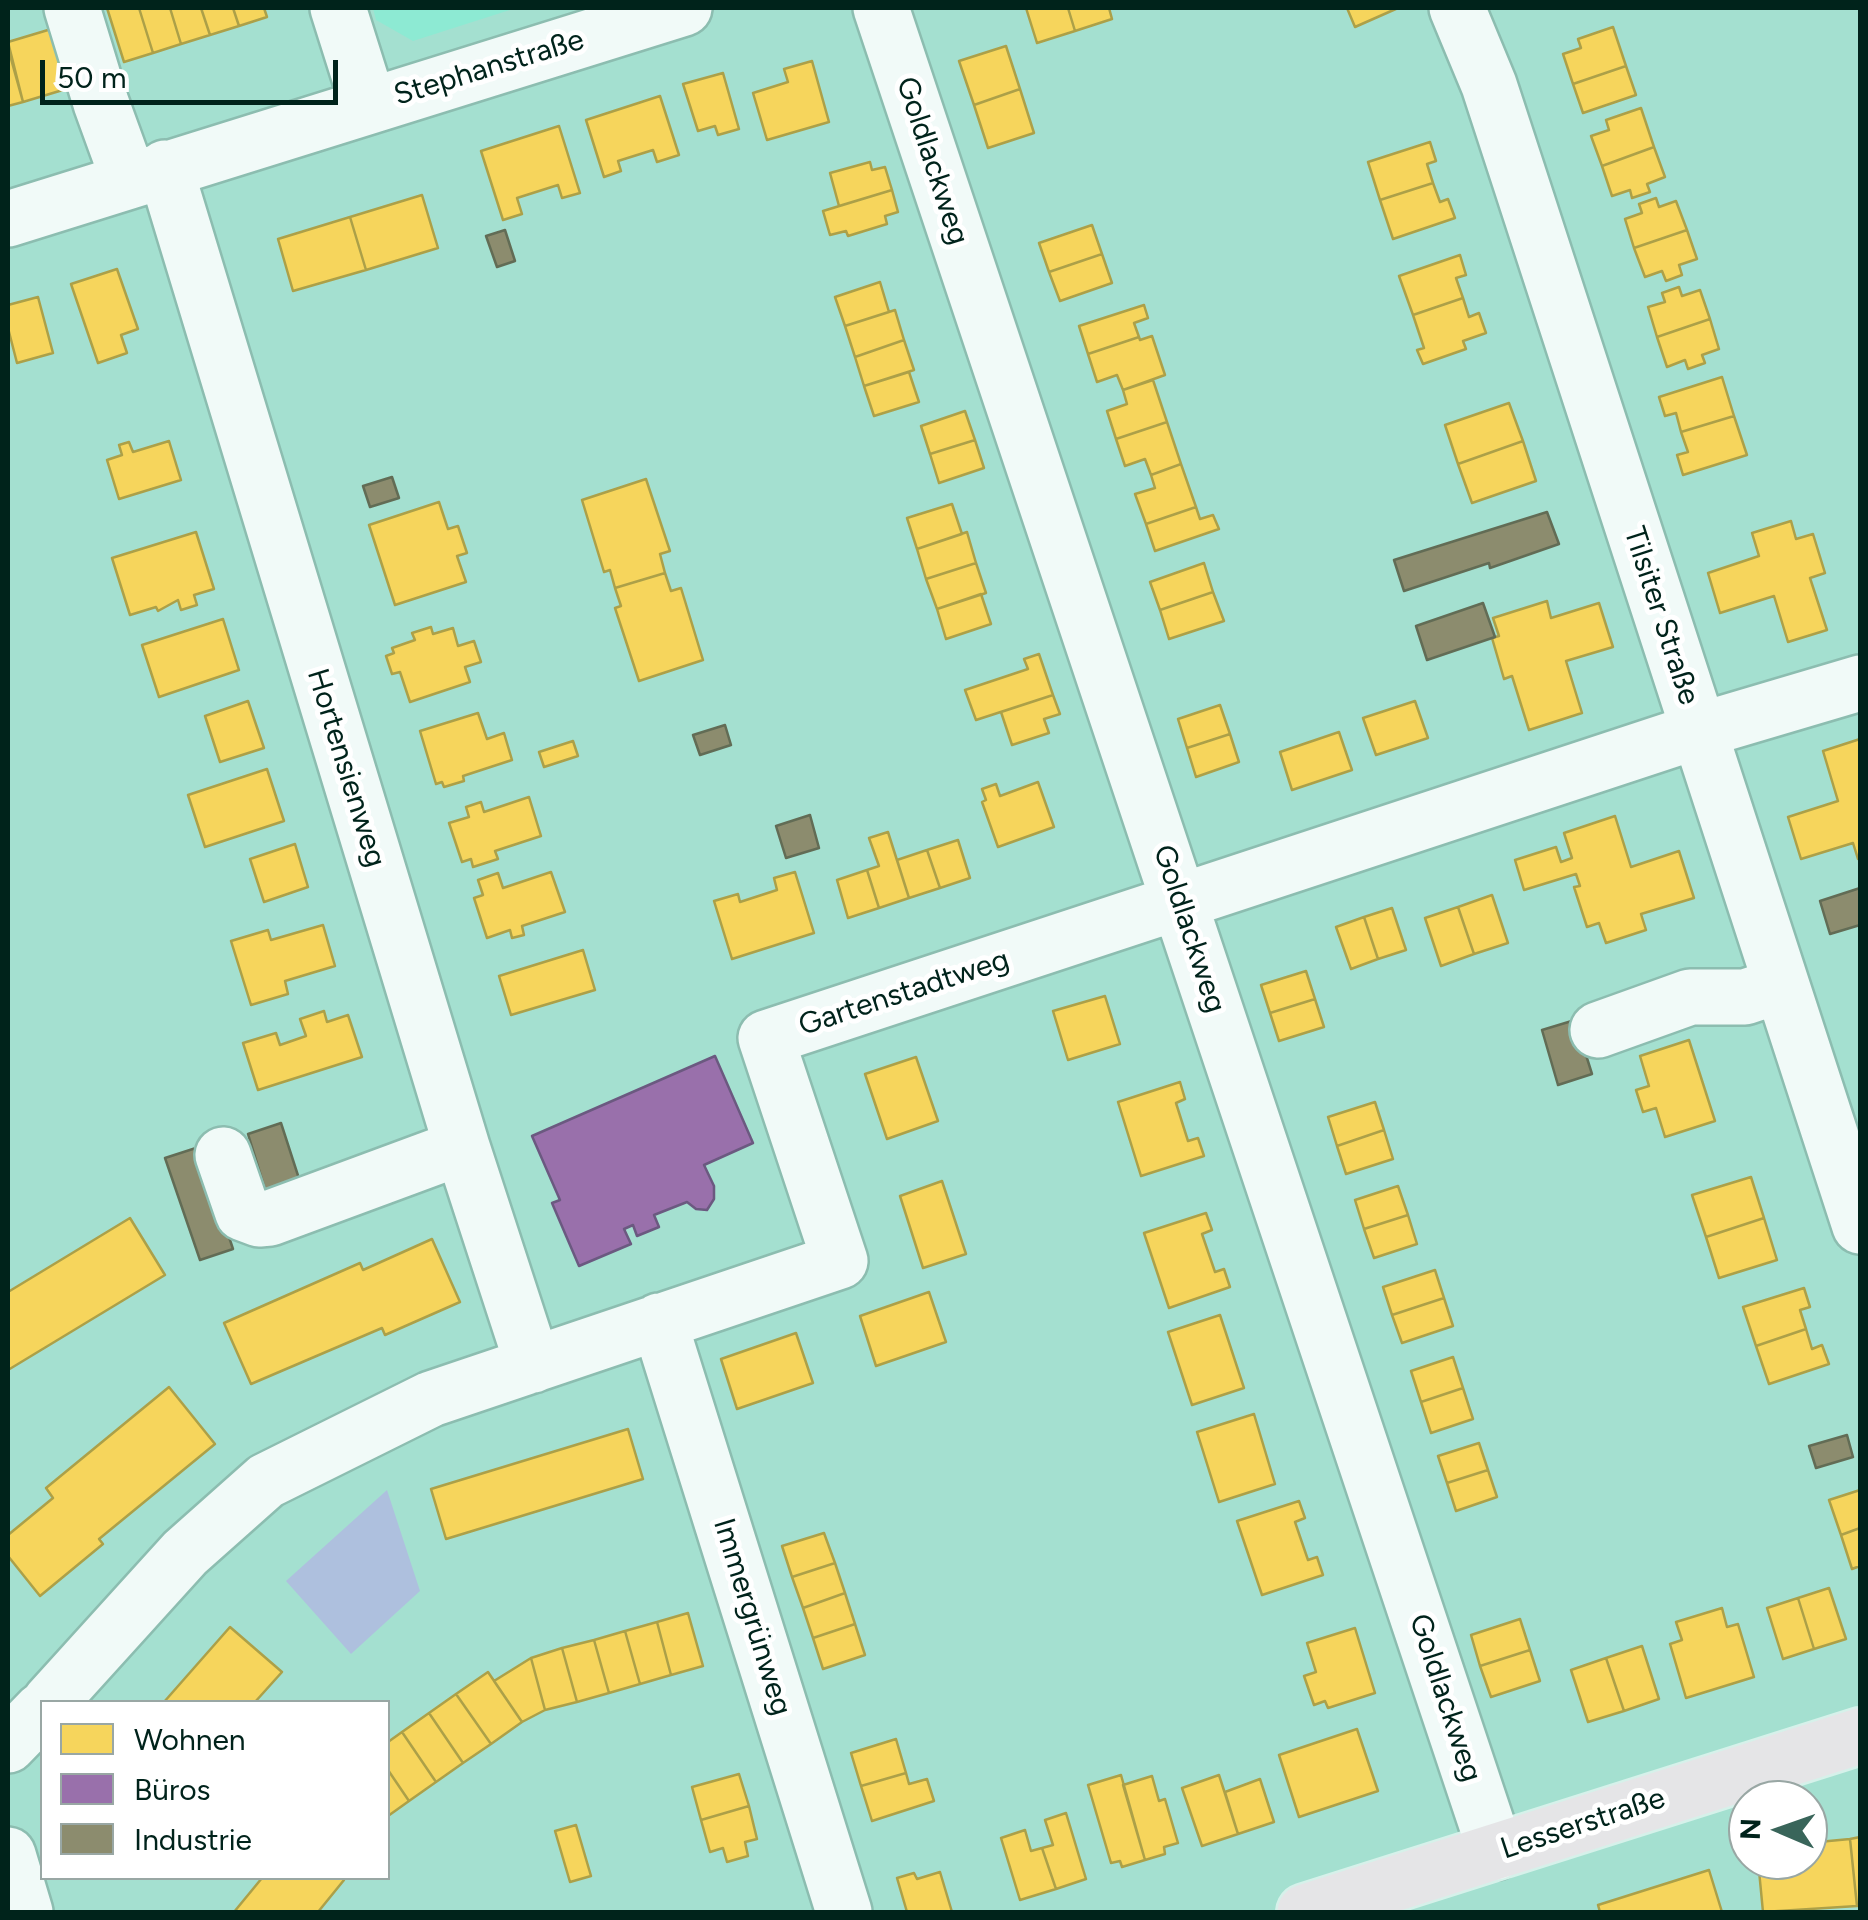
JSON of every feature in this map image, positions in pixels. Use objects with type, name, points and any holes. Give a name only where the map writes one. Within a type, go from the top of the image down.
[{"type":"main road","name":"Lesserstraße","points":[[1305,1912],[1860,1736]]},
{"type":"street","name":"Hortensienweg","points":[[72,8],[147,174],[533,1365]]},
{"type":"street","points":[[338,8],[369,106]]},
{"type":"street","name":"Stephanstraße","points":[[8,219],[684,8]]},
{"type":"street","name":"Goldlackweg","points":[[881,8],[1496,1852]]},
{"type":"street","name":"Tilsiter Straße","points":[[1457,8],[1489,86],[1860,1226]]},
{"type":"street","name":"Gartenstadtweg","points":[[52,1700],[185,1553],[266,1481],[431,1400],[840,1261],[766,1038],[1698,731],[1860,684]]},
{"type":"street","points":[[1598,1030],[1690,997],[1745,997],[1781,984]]},
{"type":"street","points":[[223,1156],[243,1213],[259,1219],[462,1147]]},
{"type":"street","name":"Immergrünweg","points":[[658,1321],[844,1912]]},
{"type":"street","points":[[8,1745],[40,1712]]},
{"type":"street","points":[[8,1855],[25,1912]]},
{"type":"shaded area","points":[[373,8],[516,8],[413,41],[376,20]]},
{"type":"shaded area","points":[[387,1490],[420,1591],[351,1654],[286,1581]]},
{"type":"building: Wohnen","points":[[107,8],[139,8],[153,53],[124,62]]},
{"type":"building: Wohnen","points":[[139,8],[170,8],[181,44],[153,53]]},
{"type":"building: Wohnen","points":[[170,8],[201,8],[210,35],[181,44]]},
{"type":"building: Wohnen","points":[[201,8],[233,8],[239,26],[210,35]]},
{"type":"building: Wohnen","points":[[233,8],[264,8],[267,17],[239,26]]},
{"type":"building: Wohnen","points":[[1026,8],[1068,8],[1075,31],[1037,43]]},
{"type":"building: Wohnen","points":[[1068,8],[1109,8],[1112,19],[1075,31]]},
{"type":"building: Wohnen","points":[[1347,8],[1398,8],[1355,27]]},
{"type":"building: Wohnen","points":[[68,24],[86,83],[23,102],[8,42]]},
{"type":"building: Wohnen","points":[[1613,27],[1626,66],[1573,84],[1563,54],[1581,48],[1578,39]]},
{"type":"building: Wohnen","points":[[1006,46],[1020,89],[974,105],[959,61]]},
{"type":"building: Wohnen","points":[[8,48],[23,102],[8,106]]},
{"type":"building: Wohnen","points":[[812,61],[829,122],[767,140],[753,93],[788,82],[784,69]]},
{"type":"building: Wohnen","points":[[1626,66],[1636,95],[1583,113],[1573,84]]},
{"type":"building: Wohnen","points":[[723,73],[739,129],[718,135],[715,126],[698,131],[683,84]]},
{"type":"building: Wohnen","points":[[1020,89],[1034,133],[988,148],[974,105]]},
{"type":"building: Wohnen","points":[[660,96],[679,155],[657,162],[653,150],[618,161],[621,171],[604,177],[586,120]]},
{"type":"building: Wohnen","points":[[1641,108],[1654,147],[1602,166],[1591,136],[1609,130],[1606,120]]},
{"type":"building: Wohnen","points":[[559,126],[580,193],[562,198],[558,185],[517,198],[522,214],[503,220],[481,151]]},
{"type":"building: Wohnen","points":[[1430,142],[1436,161],[1427,164],[1433,183],[1380,200],[1368,162]]},
{"type":"building: Wohnen","points":[[1654,147],[1665,177],[1647,184],[1650,192],[1632,198],[1630,190],[1612,196],[1602,166]]},
{"type":"building: Wohnen","points":[[870,162],[872,170],[885,167],[892,190],[839,206],[830,173]]},
{"type":"building: Wohnen","points":[[1433,183],[1440,202],[1448,199],[1455,218],[1393,239],[1380,200]]},
{"type":"building: Wohnen","points":[[892,190],[898,212],[885,216],[887,224],[848,236],[846,231],[830,235],[823,211]]},
{"type":"building: Wohnen","points":[[422,195],[438,248],[366,270],[350,217]]},
{"type":"building: Wohnen","points":[[1656,198],[1659,207],[1676,201],[1687,230],[1634,248],[1625,219],[1642,213],[1639,204]]},
{"type":"building: Wohnen","points":[[350,217],[366,270],[293,291],[278,239]]},
{"type":"building: Wohnen","points":[[1092,225],[1102,254],[1049,272],[1039,243]]},
{"type":"building: Wohnen","points":[[1687,230],[1697,259],[1679,265],[1682,275],[1666,281],[1662,271],[1645,277],[1634,248]]},
{"type":"building: Wohnen","points":[[1102,254],[1112,283],[1060,301],[1049,272]]},
{"type":"building: Wohnen","points":[[1460,255],[1466,275],[1456,278],[1463,298],[1413,315],[1399,276]]},
{"type":"building: Wohnen","points":[[117,269],[138,329],[121,335],[127,353],[98,363],[71,284]]},
{"type":"building: Wohnen","points":[[880,282],[889,312],[845,326],[835,297]]},
{"type":"building: Wohnen","points":[[1679,287],[1682,296],[1700,290],[1710,319],[1657,337],[1648,307],[1665,302],[1662,293]]},
{"type":"building: Wohnen","points":[[38,297],[53,353],[17,363],[8,328],[8,305]]},
{"type":"building: Wohnen","points":[[1463,298],[1469,317],[1479,313],[1486,333],[1463,341],[1466,349],[1423,364],[1417,350],[1424,348],[1413,315]]},
{"type":"building: Wohnen","points":[[1144,305],[1148,318],[1134,323],[1139,337],[1088,354],[1079,326]]},
{"type":"building: Wohnen","points":[[895,310],[904,340],[855,357],[845,326]]},
{"type":"building: Wohnen","points":[[1710,319],[1719,349],[1702,355],[1705,363],[1688,369],[1685,360],[1667,367],[1657,337]]},
{"type":"building: Wohnen","points":[[1152,336],[1165,375],[1123,390],[1117,375],[1097,382],[1088,354]]},
{"type":"building: Wohnen","points":[[904,340],[914,370],[864,386],[855,357]]},
{"type":"building: Wohnen","points":[[909,372],[919,402],[874,416],[864,386]]},
{"type":"building: Wohnen","points":[[1722,377],[1734,416],[1681,432],[1676,413],[1665,416],[1659,397]]},
{"type":"building: Wohnen","points":[[1153,380],[1167,422],[1116,439],[1107,411],[1127,404],[1123,390]]},
{"type":"building: Wohnen","points":[[1509,403],[1523,441],[1458,464],[1445,425]]},
{"type":"building: Wohnen","points":[[965,411],[975,440],[930,454],[921,426]]},
{"type":"building: Wohnen","points":[[1734,416],[1747,455],[1683,475],[1677,455],[1688,452],[1681,432]]},
{"type":"building: Wohnen","points":[[1167,422],[1181,464],[1151,475],[1145,459],[1125,466],[1116,439]]},
{"type":"building: Wohnen","points":[[975,440],[984,468],[939,483],[930,454]]},
{"type":"building: Wohnen","points":[[169,441],[181,480],[119,499],[107,460],[122,455],[119,445],[129,442],[133,452]]},
{"type":"building: Wohnen","points":[[1523,441],[1536,481],[1472,503],[1458,464]]},
{"type":"building: Wohnen","points":[[1181,464],[1196,507],[1146,524],[1135,494],[1155,488],[1151,475]]},
{"type":"building: Wohnen","points":[[646,479],[670,551],[660,554],[665,573],[615,588],[610,570],[604,572],[582,500]]},
{"type":"building: Wohnen","points":[[439,502],[448,529],[458,526],[467,553],[457,556],[466,582],[395,605],[369,525]]},
{"type":"building: Wohnen","points":[[952,504],[962,534],[917,549],[907,518]]},
{"type":"building: Wohnen","points":[[1196,507],[1200,519],[1213,515],[1219,529],[1155,551],[1146,524]]},
{"type":"building: Wohnen","points":[[1791,521],[1796,539],[1813,534],[1825,573],[1810,578],[1827,630],[1788,642],[1774,596],[1720,613],[1708,573],[1759,556],[1752,533]]},
{"type":"building: Wohnen","points":[[196,532],[214,589],[194,595],[197,605],[181,610],[178,600],[158,611],[156,607],[130,615],[112,558]]},
{"type":"building: Wohnen","points":[[967,532],[976,563],[926,579],[917,549]]},
{"type":"building: Wohnen","points":[[976,563],[986,593],[937,609],[926,579]]},
{"type":"building: Wohnen","points":[[1204,563],[1213,592],[1160,610],[1150,582]]},
{"type":"building: Wohnen","points":[[665,573],[671,591],[681,588],[703,660],[639,681],[615,608],[621,606],[615,588]]},
{"type":"building: Wohnen","points":[[1213,592],[1224,621],[1169,639],[1160,610]]},
{"type":"building: Wohnen","points":[[981,594],[991,624],[946,639],[937,609]]},
{"type":"building: Wohnen","points":[[1547,601],[1551,618],[1599,603],[1613,647],[1566,661],[1582,713],[1529,730],[1512,676],[1504,679],[1492,638],[1499,636],[1493,618]]},
{"type":"building: Wohnen","points":[[223,619],[239,670],[159,697],[142,645]]},
{"type":"building: Wohnen","points":[[431,627],[433,634],[453,628],[458,646],[474,641],[481,662],[465,667],[470,682],[410,702],[400,672],[392,674],[386,656],[394,653],[392,648],[415,640],[412,633]]},
{"type":"building: Wohnen","points":[[1039,654],[1053,695],[976,720],[965,690],[1028,669],[1024,659]]},
{"type":"building: Wohnen","points":[[1053,695],[1060,714],[1044,719],[1049,733],[1012,745],[1001,712]]},
{"type":"building: Wohnen","points":[[248,701],[264,748],[220,762],[205,716]]},
{"type":"building: Wohnen","points":[[1415,701],[1428,738],[1376,755],[1363,718]]},
{"type":"building: Wohnen","points":[[1220,705],[1230,734],[1187,748],[1178,719]]},
{"type":"building: Wohnen","points":[[478,713],[487,739],[504,733],[512,760],[463,776],[464,781],[444,787],[442,782],[436,784],[420,731]]},
{"type":"building: Wohnen","points":[[1339,732],[1352,770],[1292,790],[1280,752]]},
{"type":"building: Wohnen","points":[[1230,734],[1239,762],[1196,777],[1187,748]]},
{"type":"building: Wohnen","points":[[1860,739],[1860,858],[1853,843],[1801,859],[1788,817],[1838,801],[1823,751]]},
{"type":"building: Wohnen","points":[[573,741],[578,756],[544,767],[539,752]]},
{"type":"building: Wohnen","points":[[267,769],[284,821],[205,847],[188,795]]},
{"type":"building: Wohnen","points":[[1038,782],[1054,827],[998,847],[982,802],[986,800],[982,789],[996,784],[1000,796]]},
{"type":"building: Wohnen","points":[[529,797],[541,836],[495,851],[498,859],[473,867],[471,859],[462,862],[449,823],[469,817],[466,807],[481,802],[484,812]]},
{"type":"building: Wohnen","points":[[1615,816],[1631,867],[1679,851],[1694,898],[1641,914],[1646,930],[1606,943],[1599,923],[1587,927],[1574,887],[1580,886],[1576,874],[1524,890],[1515,860],[1556,847],[1561,862],[1572,858],[1564,833]]},
{"type":"building: Wohnen","points":[[888,832],[909,898],[879,908],[867,870],[879,866],[869,838]]},
{"type":"building: Wohnen","points":[[958,840],[970,878],[940,888],[927,850]]},
{"type":"building: Wohnen","points":[[295,844],[308,887],[264,902],[250,859]]},
{"type":"building: Wohnen","points":[[927,850],[940,888],[909,898],[897,860]]},
{"type":"building: Wohnen","points":[[867,870],[879,908],[848,918],[837,880]]},
{"type":"building: Wohnen","points":[[551,872],[565,912],[522,926],[524,935],[512,938],[510,930],[487,938],[474,898],[483,895],[478,880],[498,873],[503,888]]},
{"type":"building: Wohnen","points":[[795,872],[814,933],[732,959],[714,901],[738,894],[740,902],[777,890],[774,878]]},
{"type":"building: Wohnen","points":[[1492,895],[1508,943],[1474,954],[1458,907]]},
{"type":"building: Wohnen","points":[[1458,907],[1474,954],[1441,966],[1425,918]]},
{"type":"building: Wohnen","points":[[1392,908],[1406,950],[1378,959],[1364,917]]},
{"type":"building: Wohnen","points":[[1364,917],[1378,959],[1351,969],[1336,927]]},
{"type":"building: Wohnen","points":[[323,925],[335,966],[285,981],[288,994],[251,1005],[231,941],[268,930],[271,940]]},
{"type":"building: Wohnen","points":[[583,950],[595,990],[511,1015],[499,976]]},
{"type":"building: Wohnen","points":[[1306,971],[1315,999],[1270,1013],[1261,985]]},
{"type":"building: Wohnen","points":[[1105,996],[1120,1044],[1068,1060],[1053,1011]]},
{"type":"building: Wohnen","points":[[1315,999],[1324,1027],[1279,1041],[1270,1013]]},
{"type":"building: Wohnen","points":[[324,1011],[327,1022],[348,1015],[362,1057],[258,1090],[243,1043],[276,1033],[280,1045],[306,1036],[300,1019]]},
{"type":"building: Wohnen","points":[[1689,1040],[1715,1121],[1665,1137],[1656,1108],[1643,1112],[1636,1090],[1649,1086],[1640,1056]]},
{"type":"building: Wohnen","points":[[916,1057],[938,1121],[887,1139],[865,1074]]},
{"type":"building: Wohnen","points":[[1180,1082],[1185,1099],[1176,1103],[1188,1141],[1198,1138],[1204,1156],[1141,1176],[1118,1102]]},
{"type":"building: Wohnen","points":[[1375,1102],[1384,1130],[1337,1146],[1328,1117]]},
{"type":"building: Wohnen","points":[[1384,1130],[1393,1159],[1346,1174],[1337,1146]]},
{"type":"building: Wohnen","points":[[1751,1177],[1764,1218],[1706,1237],[1692,1195]]},
{"type":"building: Wohnen","points":[[942,1181],[966,1254],[923,1268],[900,1196]]},
{"type":"building: Wohnen","points":[[1398,1186],[1408,1215],[1364,1229],[1355,1200]]},
{"type":"building: Wohnen","points":[[1206,1213],[1212,1230],[1202,1234],[1215,1272],[1224,1269],[1230,1287],[1169,1308],[1144,1233]]},
{"type":"building: Wohnen","points":[[1408,1215],[1417,1244],[1374,1258],[1364,1229]]},
{"type":"building: Wohnen","points":[[130,1218],[165,1275],[8,1370],[8,1292]]},
{"type":"building: Wohnen","points":[[1764,1218],[1777,1260],[1719,1278],[1706,1237]]},
{"type":"building: Wohnen","points":[[432,1239],[460,1302],[385,1335],[382,1328],[251,1384],[224,1323],[360,1263],[363,1270]]},
{"type":"building: Wohnen","points":[[1435,1270],[1444,1298],[1392,1315],[1383,1287]]},
{"type":"building: Wohnen","points":[[1804,1288],[1810,1307],[1800,1310],[1806,1329],[1756,1346],[1743,1307]]},
{"type":"building: Wohnen","points":[[929,1292],[946,1342],[876,1366],[860,1316]]},
{"type":"building: Wohnen","points":[[1444,1298],[1453,1326],[1402,1343],[1392,1315]]},
{"type":"building: Wohnen","points":[[1220,1315],[1244,1388],[1192,1405],[1168,1332]]},
{"type":"building: Wohnen","points":[[1806,1329],[1812,1349],[1822,1345],[1829,1364],[1769,1384],[1756,1346]]},
{"type":"building: Wohnen","points":[[796,1333],[813,1383],[737,1409],[721,1359]]},
{"type":"building: Wohnen","points":[[1453,1357],[1463,1388],[1421,1402],[1411,1371]]},
{"type":"building: Wohnen","points":[[169,1387],[215,1444],[99,1539],[103,1544],[40,1596],[8,1556],[8,1535],[53,1498],[46,1488]]},
{"type":"building: Wohnen","points":[[1463,1388],[1473,1419],[1431,1433],[1421,1402]]},
{"type":"building: Wohnen","points":[[1254,1414],[1275,1484],[1219,1502],[1197,1432]]},
{"type":"building: Wohnen","points":[[628,1429],[643,1479],[446,1539],[431,1489]]},
{"type":"building: Wohnen","points":[[1479,1443],[1488,1470],[1447,1483],[1438,1456]]},
{"type":"building: Wohnen","points":[[1488,1470],[1497,1497],[1456,1511],[1447,1483]]},
{"type":"building: Wohnen","points":[[1860,1490],[1860,1528],[1841,1535],[1829,1500]]},
{"type":"building: Wohnen","points":[[1299,1501],[1305,1518],[1295,1522],[1308,1560],[1317,1557],[1323,1575],[1262,1595],[1237,1521]]},
{"type":"building: Wohnen","points":[[1860,1528],[1860,1566],[1852,1569],[1841,1535]]},
{"type":"building: Wohnen","points":[[824,1533],[835,1563],[792,1577],[782,1546]]},
{"type":"building: Wohnen","points":[[835,1563],[845,1593],[803,1608],[792,1577]]},
{"type":"building: Wohnen","points":[[1829,1588],[1846,1639],[1814,1649],[1798,1598]]},
{"type":"building: Wohnen","points":[[845,1593],[855,1624],[813,1638],[803,1608]]},
{"type":"building: Wohnen","points":[[1798,1598],[1814,1649],[1783,1659],[1767,1608]]},
{"type":"building: Wohnen","points":[[1722,1608],[1727,1627],[1738,1624],[1754,1677],[1686,1698],[1670,1644],[1682,1640],[1676,1622]]},
{"type":"building: Wohnen","points":[[688,1613],[703,1666],[671,1675],[657,1622]]},
{"type":"building: Wohnen","points":[[1520,1619],[1530,1650],[1480,1666],[1471,1635]]},
{"type":"building: Wohnen","points":[[657,1622],[671,1675],[640,1684],[625,1631]]},
{"type":"building: Wohnen","points":[[855,1624],[865,1655],[823,1669],[813,1638]]},
{"type":"building: Wohnen","points":[[230,1627],[282,1672],[257,1700],[166,1700]]},
{"type":"building: Wohnen","points":[[1355,1628],[1375,1693],[1328,1708],[1325,1701],[1314,1705],[1304,1676],[1316,1672],[1307,1643]]},
{"type":"building: Wohnen","points":[[625,1631],[640,1684],[609,1693],[594,1640]]},
{"type":"building: Wohnen","points":[[594,1640],[609,1693],[577,1702],[562,1648]]},
{"type":"building: Wohnen","points":[[1642,1646],[1659,1699],[1624,1711],[1606,1658]]},
{"type":"building: Wohnen","points":[[562,1648],[577,1702],[545,1710],[531,1658]]},
{"type":"building: Wohnen","points":[[1530,1650],[1540,1681],[1491,1697],[1480,1666]]},
{"type":"building: Wohnen","points":[[531,1658],[545,1710],[522,1722],[494,1681]]},
{"type":"building: Wohnen","points":[[1606,1658],[1624,1711],[1588,1722],[1571,1670]]},
{"type":"building: Wohnen","points":[[488,1672],[522,1722],[491,1744],[456,1694]]},
{"type":"building: Wohnen","points":[[456,1694],[491,1744],[463,1763],[429,1713]]},
{"type":"building: Wohnen","points":[[429,1713],[463,1763],[436,1782],[402,1732]]},
{"type":"building: Wohnen","points":[[1357,1729],[1378,1791],[1299,1817],[1279,1755]]},
{"type":"building: Wohnen","points":[[402,1732],[436,1782],[409,1801],[390,1773],[390,1741]]},
{"type":"building: Wohnen","points":[[896,1739],[906,1773],[861,1786],[851,1753]]},
{"type":"building: Wohnen","points":[[390,1773],[409,1801],[390,1815]]},
{"type":"building: Wohnen","points":[[906,1773],[909,1784],[927,1779],[934,1801],[872,1821],[861,1786]]},
{"type":"building: Wohnen","points":[[739,1774],[749,1806],[701,1820],[692,1787]]},
{"type":"building: Wohnen","points":[[1121,1775],[1145,1860],[1122,1867],[1120,1861],[1111,1863],[1088,1785]]},
{"type":"building: Wohnen","points":[[1219,1775],[1238,1834],[1202,1846],[1182,1788]]},
{"type":"building: Wohnen","points":[[1152,1776],[1159,1801],[1165,1799],[1178,1843],[1164,1847],[1165,1854],[1145,1860],[1123,1785]]},
{"type":"building: Wohnen","points":[[1260,1779],[1274,1822],[1238,1834],[1225,1792]]},
{"type":"building: Wohnen","points":[[749,1806],[757,1839],[745,1842],[748,1856],[727,1862],[723,1848],[710,1852],[701,1820]]},
{"type":"building: Wohnen","points":[[1066,1813],[1086,1879],[1056,1889],[1042,1848],[1053,1845],[1045,1820]]},
{"type":"building: Wohnen","points":[[576,1825],[591,1876],[570,1882],[555,1831]]},
{"type":"building: Wohnen","points":[[1025,1830],[1031,1851],[1042,1848],[1056,1889],[1020,1900],[1001,1838]]},
{"type":"building: Wohnen","points":[[1860,1837],[1860,1906],[1857,1906],[1850,1839]]},
{"type":"building: Wohnen","points":[[1850,1839],[1857,1906],[1763,1912],[1760,1880],[1828,1880],[1828,1841]]},
{"type":"building: Wohnen","points":[[1709,1870],[1722,1912],[1600,1912],[1598,1905]]},
{"type":"building: Wohnen","points":[[940,1872],[952,1912],[907,1912],[897,1878],[914,1873],[917,1879]]},
{"type":"building: Wohnen","points":[[260,1880],[344,1880],[318,1912],[234,1912]]},
{"type":"building: Büros","points":[[715,1056],[753,1143],[704,1165],[714,1186],[714,1199],[707,1210],[696,1209],[687,1202],[654,1215],[659,1227],[637,1236],[633,1225],[624,1229],[631,1244],[579,1266],[552,1203],[560,1200],[532,1136]]},
{"type":"building: Industrie","points":[[505,230],[515,261],[497,267],[486,236]]},
{"type":"building: Industrie","points":[[392,477],[399,498],[370,507],[363,486]]},
{"type":"building: Industrie","points":[[1547,512],[1559,544],[1404,591],[1394,560]]},
{"type":"building: Industrie","points":[[1483,603],[1495,637],[1427,660],[1416,626]]},
{"type":"building: Industrie","points":[[725,725],[731,745],[700,755],[693,735]]},
{"type":"building: Industrie","points":[[810,815],[819,848],[786,858],[776,826]]},
{"type":"building: Industrie","points":[[1860,888],[1860,925],[1830,934],[1820,901]]},
{"type":"building: Industrie","points":[[1575,1020],[1592,1074],[1558,1085],[1542,1030]]},
{"type":"building: Industrie","points":[[281,1123],[303,1191],[269,1202],[248,1134]]},
{"type":"building: Industrie","points":[[199,1147],[233,1249],[200,1260],[165,1158]]},
{"type":"building: Industrie","points":[[1847,1435],[1853,1457],[1816,1468],[1809,1446]]}]
